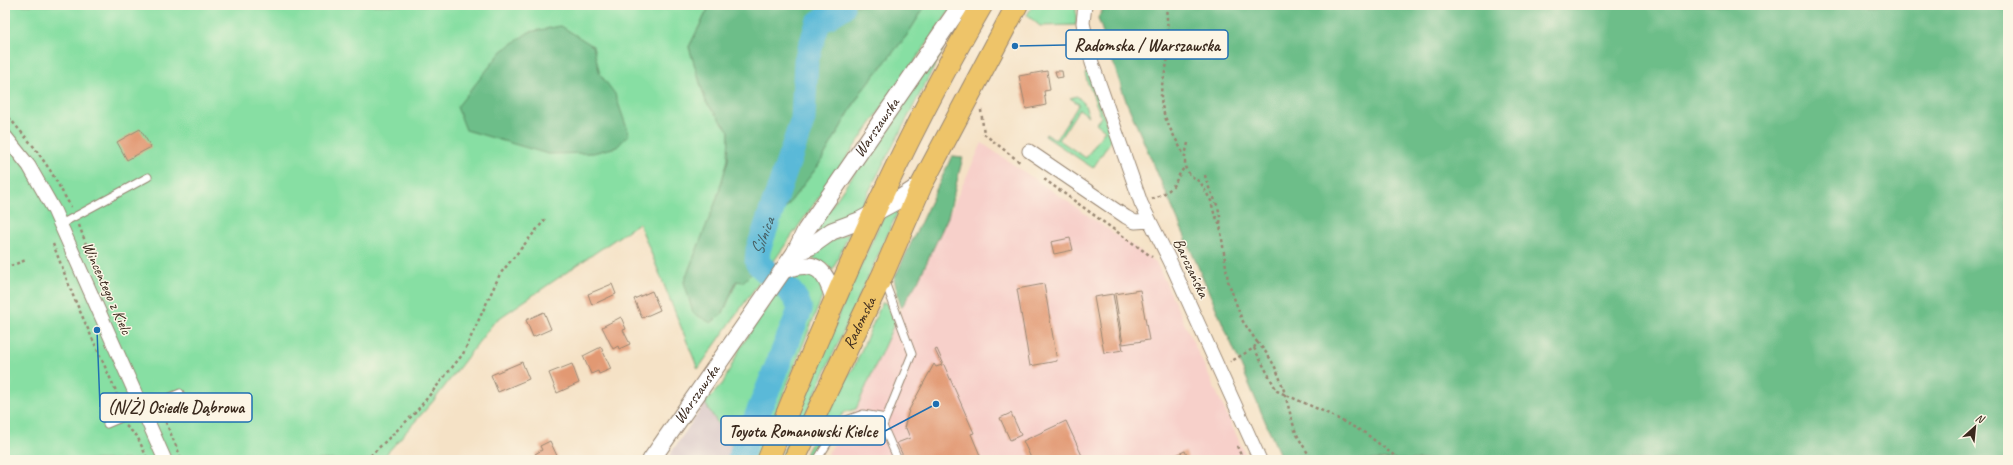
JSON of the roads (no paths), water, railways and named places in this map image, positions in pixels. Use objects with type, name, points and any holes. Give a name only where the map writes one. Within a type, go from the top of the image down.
[{"type":"main road","name":"Warszawska","points":[[834,299],[874,213],[937,86],[982,5]]},
{"type":"main road","name":"Warszawska","points":[[922,184],[1017,5]]},
{"type":"main road","name":"Radomska","points":[[794,460],[883,274],[922,184]]},
{"type":"main road","name":"Radomska","points":[[768,460],[834,299]]},
{"type":"street","name":"Warszawska","points":[[650,460],[795,253],[806,230],[961,5]]},
{"type":"street","name":"Barczańska","points":[[1084,5],[1083,23],[1092,63],[1141,203],[1218,366],[1260,460]]},
{"type":"street","name":"Wincentego z Kielc","points":[[5,136],[38,179],[60,224],[165,460]]},
{"type":"street","points":[[1029,151],[1126,217],[1135,222],[1150,222]]},
{"type":"street","name":"Warszawska","points":[[795,253],[811,246],[832,231],[874,213],[898,200],[922,184]]},
{"type":"street","points":[[783,270],[797,265],[806,265],[817,268],[824,272],[830,283],[834,299]]},
{"type":"lane","points":[[60,224],[148,177]]},
{"type":"lane","points":[[883,274],[890,298],[912,354],[883,426],[898,460]]},
{"type":"lane","points":[[108,424],[180,393]]},
{"type":"lane","points":[[817,460],[841,422],[863,414],[886,418]]},
{"type":"waterway","name":"Silnica","points":[[739,460],[800,310],[797,302],[788,289],[757,262],[758,250],[803,119],[806,61],[818,23],[842,8],[842,5]]},
{"type":"place","name":"Radomska / Warszawska","points":[[1015,46]]},
{"type":"place","name":"(N/Ż) Osiedle Dąbrowa","points":[[97,330]]},
{"type":"place","name":"Toyota Romanowski Kielce","points":[[936,404]]}]
